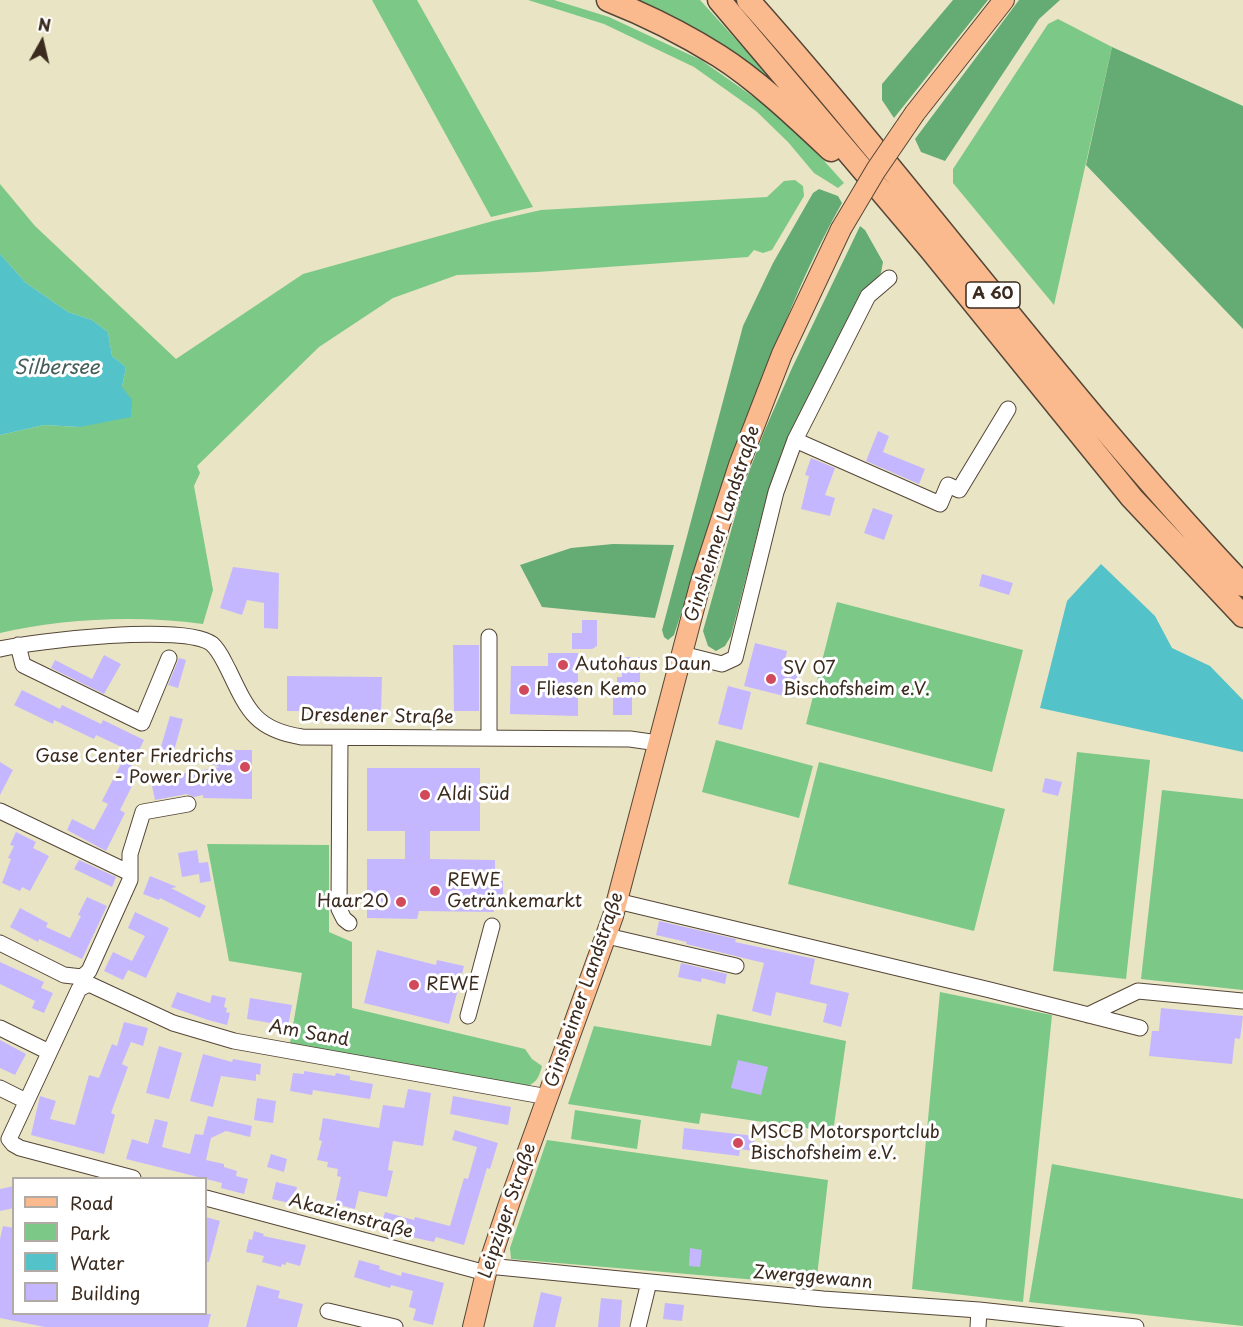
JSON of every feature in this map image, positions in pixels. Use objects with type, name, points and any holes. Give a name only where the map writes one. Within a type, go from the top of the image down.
[{"type":"highway","name":"A 60","points":[[608,0],[647,17],[721,57],[794,115],[832,152],[939,272],[985,316]]},
{"type":"highway","name":"A 60","points":[[719,0],[985,316],[1132,498],[1243,616]]},
{"type":"highway","name":"A 60","points":[[748,0],[844,110],[1052,368],[1137,468],[1243,585]]},
{"type":"main road","name":"Ginsheimer Landstraße","points":[[548,1097],[607,936],[713,543],[747,444],[782,354],[841,230],[876,170],[915,113],[1004,0]]},
{"type":"main road","name":"Leipziger Straße","points":[[472,1327],[487,1269],[548,1097]]},
{"type":"street","points":[[682,654],[722,664],[735,658],[776,492],[795,440],[868,296],[889,278]]},
{"type":"street","points":[[795,440],[940,504],[948,484],[959,490],[1008,410]]},
{"type":"street","name":"Dresdener Straße","points":[[0,649],[54,640],[158,635],[207,641],[222,656],[237,689],[254,715],[264,724],[284,734],[302,737],[630,739],[658,743]]},
{"type":"street","points":[[489,637],[489,738]]},
{"type":"street","points":[[18,645],[23,665],[142,723],[169,658]]},
{"type":"street","points":[[340,738],[339,909],[349,923]]},
{"type":"street","points":[[0,943],[64,975],[82,977],[88,971],[130,880],[130,854],[143,812],[188,804]]},
{"type":"street","points":[[0,811],[130,873]]},
{"type":"street","points":[[617,902],[1140,1028]]},
{"type":"street","points":[[468,1016],[492,926]]},
{"type":"street","points":[[607,936],[736,966]]},
{"type":"street","name":"Am Sand","points":[[49,1053],[77,994],[84,986],[94,985],[173,1023],[234,1041],[548,1097]]},
{"type":"street","points":[[1088,1015],[1138,991],[1243,1001]]},
{"type":"street","points":[[0,1028],[49,1053],[9,1139],[13,1144],[20,1148],[126,1177]]},
{"type":"street","points":[[0,1088],[27,1101]]},
{"type":"street","name":"Akazienstraße","points":[[207,1198],[487,1269]]},
{"type":"street","name":"Zwerggewann","points":[[487,1269],[823,1299],[980,1310],[1136,1327]]},
{"type":"street","points":[[638,1327],[649,1282]]},
{"type":"street","points":[[978,1327],[980,1310]]},
{"type":"street","points":[[328,1311],[394,1327]]},
{"type":"green space","points":[[372,0],[417,0],[533,207],[491,217]]},
{"type":"green space","points":[[528,0],[554,0],[609,17],[701,60],[765,105],[818,154],[844,183],[838,188],[814,173],[788,142],[756,111],[694,67],[604,24]]},
{"type":"green space","points":[[634,0],[700,0],[772,79],[691,28]]},
{"type":"green space","points":[[953,0],[988,0],[894,118],[882,100],[882,84]]},
{"type":"green space","points":[[1019,0],[1060,0],[1039,19],[945,161],[921,152],[915,139]]},
{"type":"green space","points":[[1058,19],[1112,47],[1054,305],[953,183],[953,169],[1048,24]]},
{"type":"green space","points":[[1112,47],[1243,106],[1243,329],[1086,165]]},
{"type":"green space","points":[[795,180],[803,186],[804,196],[772,250],[763,253],[754,250],[748,257],[537,272],[457,275],[393,298],[319,347],[197,466],[200,473],[194,486],[213,590],[203,624],[127,619],[75,621],[0,633],[0,435],[44,425],[80,427],[122,387],[126,367],[112,356],[108,332],[92,320],[68,312],[26,283],[0,254],[0,184],[35,226],[176,359],[303,274],[493,221],[541,210],[767,197],[784,181]]},
{"type":"green space","points":[[819,189],[838,196],[842,203],[812,261],[774,350],[674,635],[668,640],[664,637],[662,630],[743,326],[773,263],[813,193]]},
{"type":"green space","points":[[860,226],[865,230],[883,262],[881,273],[866,292],[815,385],[781,454],[763,511],[731,636],[725,646],[716,651],[708,646],[703,631],[743,488],[792,368]]},
{"type":"green space","points":[[613,544],[674,545],[655,618],[542,607],[520,565],[571,548]]},
{"type":"green space","points":[[837,602],[1023,650],[992,772],[806,724]]},
{"type":"green space","points":[[716,740],[813,766],[799,818],[702,792]]},
{"type":"green space","points":[[1077,752],[1150,760],[1126,979],[1053,971]]},
{"type":"green space","points":[[819,762],[1005,809],[974,931],[788,884]]},
{"type":"green space","points":[[1162,790],[1243,799],[1243,990],[1141,979]]},
{"type":"green space","points":[[207,844],[329,845],[329,932],[352,942],[352,1008],[525,1049],[532,1059],[542,1066],[537,1079],[525,1087],[290,1043],[302,973],[229,961]]},
{"type":"green space","points":[[940,992],[1052,1015],[1023,1302],[912,1289]]},
{"type":"green space","points":[[717,1014],[846,1041],[833,1132],[701,1113],[699,1124],[568,1104],[594,1026],[711,1046]]},
{"type":"green space","points":[[575,1110],[641,1120],[637,1149],[571,1139]]},
{"type":"green space","points":[[547,1140],[828,1180],[816,1285],[511,1259],[510,1248]]},
{"type":"green space","points":[[1052,1164],[1243,1199],[1243,1326],[1029,1302]]},
{"type":"water","name":"Silbersee","points":[[0,254],[26,283],[68,312],[92,320],[108,332],[112,356],[126,367],[122,387],[132,400],[131,417],[80,427],[44,425],[0,435]]},
{"type":"water","points":[[1101,564],[1155,616],[1172,648],[1210,666],[1243,700],[1243,752],[1040,708],[1067,601]]},
{"type":"building","points":[[878,431],[889,436],[883,452],[925,469],[919,484],[866,461]]},
{"type":"building","points":[[811,458],[835,468],[825,495],[835,498],[830,516],[801,509],[809,476],[805,475]]},
{"type":"building","points":[[873,508],[893,515],[884,540],[864,533]]},
{"type":"building","points":[[233,567],[279,573],[278,629],[264,628],[264,603],[247,600],[242,615],[220,608]]},
{"type":"building","points":[[982,574],[1013,583],[1009,595],[979,586]]},
{"type":"building","points":[[582,620],[597,620],[597,646],[592,649],[572,649],[572,633],[582,633]]},
{"type":"building","name":"SV 07 Bischofsheim e.V.","points":[[755,643],[787,651],[783,669],[798,673],[792,698],[744,686]]},
{"type":"building","points":[[453,645],[479,645],[479,711],[454,711]]},
{"type":"building","points":[[548,653],[578,653],[578,716],[510,714],[511,666],[548,666]]},
{"type":"building","points":[[104,655],[121,664],[104,694],[51,668],[55,660],[92,679]]},
{"type":"building","points":[[622,657],[640,657],[640,682],[636,682],[635,698],[632,698],[632,715],[613,715],[613,693],[617,693],[617,677],[622,677]]},
{"type":"building","points":[[179,658],[186,660],[178,688],[168,685]]},
{"type":"building","points":[[287,676],[382,677],[381,712],[287,711]]},
{"type":"building","name":"SV 07 Bischofsheim e.V.","points":[[728,686],[751,692],[742,730],[718,724]]},
{"type":"building","points":[[22,690],[60,709],[62,705],[101,724],[103,720],[144,740],[131,767],[139,772],[120,810],[125,813],[106,851],[67,830],[72,819],[94,830],[108,804],[102,801],[128,750],[96,735],[94,739],[54,720],[53,724],[14,705]]},
{"type":"building","points":[[170,716],[183,719],[173,754],[160,750]]},
{"type":"building","points":[[204,750],[252,750],[252,799],[203,798],[203,795],[194,797],[187,794],[155,800],[152,786],[165,784],[164,777],[220,767],[204,762]]},
{"type":"building","points":[[0,762],[13,770],[0,795]]},
{"type":"building","points":[[367,768],[480,768],[480,831],[430,831],[430,859],[495,860],[495,881],[503,881],[503,902],[494,902],[494,912],[419,911],[417,919],[367,918],[367,859],[405,859],[405,831],[367,831]]},
{"type":"building","points":[[1045,778],[1062,782],[1058,796],[1042,792]]},
{"type":"building","points":[[16,832],[36,842],[33,848],[49,856],[30,891],[22,887],[20,891],[2,883],[11,859],[8,858],[14,846],[10,845]]},
{"type":"building","points":[[197,850],[199,863],[208,862],[211,881],[200,883],[199,874],[182,877],[178,853]]},
{"type":"building","points":[[79,860],[116,877],[112,887],[74,869]]},
{"type":"building","points":[[150,876],[177,887],[171,888],[206,906],[200,918],[160,898],[159,900],[143,894]]},
{"type":"building","points":[[87,897],[107,906],[82,959],[39,939],[38,942],[10,927],[20,908],[48,923],[46,927],[70,938]]},
{"type":"building","points":[[135,912],[169,928],[146,978],[128,970],[123,980],[104,971],[113,952],[132,961],[145,936],[128,928]]},
{"type":"building","points":[[659,921],[736,939],[735,942],[815,959],[810,984],[849,993],[841,1027],[823,1022],[827,1004],[776,992],[771,1016],[752,1011],[764,963],[656,935]]},
{"type":"building","name":"REWE","points":[[377,950],[436,965],[437,960],[464,966],[449,1024],[364,1003]]},
{"type":"building","points":[[0,962],[44,982],[41,988],[53,993],[44,1013],[32,1008],[35,1001],[0,984]]},
{"type":"building","points":[[681,963],[727,974],[725,984],[702,978],[701,982],[678,977]]},
{"type":"building","points":[[177,992],[210,1003],[212,995],[226,998],[224,1007],[227,1008],[226,1012],[230,1013],[227,1025],[171,1007]]},
{"type":"building","points":[[250,998],[292,1005],[288,1026],[247,1019]]},
{"type":"building","points":[[1161,1008],[1243,1016],[1240,1039],[1235,1038],[1232,1064],[1149,1056],[1152,1031],[1159,1031]]},
{"type":"building","points":[[124,1022],[148,1028],[143,1046],[131,1042],[122,1064],[128,1067],[111,1113],[115,1115],[104,1154],[31,1135],[40,1096],[56,1101],[50,1119],[75,1125],[89,1075],[99,1078],[112,1044],[117,1046]]},
{"type":"building","points":[[0,1040],[26,1054],[15,1075],[0,1068]]},
{"type":"building","points":[[159,1046],[182,1053],[169,1099],[146,1093]]},
{"type":"building","points":[[203,1054],[232,1062],[233,1059],[261,1064],[260,1075],[256,1074],[256,1081],[221,1076],[213,1107],[190,1101]]},
{"type":"building","points":[[738,1060],[768,1067],[761,1095],[731,1088]]},
{"type":"building","points":[[304,1071],[335,1076],[336,1073],[350,1076],[350,1080],[373,1084],[370,1099],[313,1090],[312,1095],[290,1091],[293,1073],[304,1074]]},
{"type":"building","points":[[408,1089],[431,1093],[423,1146],[393,1141],[388,1170],[393,1171],[387,1197],[359,1191],[355,1209],[335,1204],[341,1177],[337,1176],[338,1169],[327,1167],[328,1162],[317,1160],[322,1141],[319,1140],[323,1118],[379,1128],[383,1105],[404,1108]]},
{"type":"building","points":[[453,1096],[511,1107],[508,1125],[450,1114]]},
{"type":"building","points":[[257,1098],[276,1101],[273,1123],[254,1120]]},
{"type":"building","points":[[208,1116],[252,1126],[250,1137],[226,1131],[211,1138],[206,1160],[224,1164],[224,1167],[237,1171],[236,1176],[248,1179],[244,1194],[221,1188],[222,1183],[207,1179],[207,1177],[198,1177],[126,1159],[132,1139],[148,1144],[155,1119],[168,1122],[162,1147],[190,1154],[195,1134],[203,1135]]},
{"type":"building","points":[[684,1128],[755,1136],[753,1151],[740,1149],[739,1156],[682,1149]]},
{"type":"building","points":[[455,1130],[498,1143],[490,1169],[487,1168],[464,1245],[436,1237],[434,1242],[380,1230],[385,1212],[450,1226],[464,1178],[468,1179],[477,1147],[452,1140]]},
{"type":"building","points":[[271,1154],[287,1159],[284,1172],[267,1167]]},
{"type":"building","points":[[276,1182],[297,1187],[293,1204],[272,1199]]},
{"type":"building","points":[[12,1186],[12,1208],[0,1211],[0,1189]]},
{"type":"building","points":[[207,1217],[220,1221],[209,1262],[207,1262]]},
{"type":"building","points":[[3,1226],[12,1228],[12,1315],[211,1314],[208,1327],[45,1327],[0,1318],[0,1239]]},
{"type":"building","points":[[254,1231],[264,1234],[263,1236],[306,1245],[300,1266],[286,1262],[286,1265],[282,1264],[281,1267],[262,1262],[264,1256],[246,1252],[249,1239],[252,1240]]},
{"type":"building","points":[[690,1248],[702,1250],[700,1267],[689,1266]]},
{"type":"building","points":[[359,1260],[380,1266],[379,1269],[401,1276],[402,1272],[444,1283],[433,1325],[413,1320],[416,1309],[409,1307],[413,1291],[391,1285],[390,1288],[354,1277]]},
{"type":"building","points":[[257,1285],[280,1291],[278,1298],[303,1304],[297,1327],[246,1327]]},
{"type":"building","points":[[541,1292],[562,1297],[555,1327],[533,1327]]},
{"type":"building","points":[[601,1298],[622,1300],[620,1327],[598,1327]]},
{"type":"building","points":[[665,1303],[684,1305],[682,1321],[663,1319]]},
{"type":"place","name":"Autohaus Daun","points":[[563,665]]},
{"type":"place","name":"SV 07 Bischofsheim e.V.","points":[[771,679]]},
{"type":"place","name":"Fliesen Kemo","points":[[524,690]]},
{"type":"place","name":"Gase Center Friedrichs - Power Drive","points":[[245,767]]},
{"type":"place","name":"Aldi Süd","points":[[425,795]]},
{"type":"place","name":"REWE Getränkemarkt","points":[[435,891]]},
{"type":"place","name":"Haar2O","points":[[401,902]]},
{"type":"place","name":"REWE","points":[[414,985]]},
{"type":"place","name":"MSCB Motorsportclub Bischofsheim e.V.","points":[[738,1143]]}]
